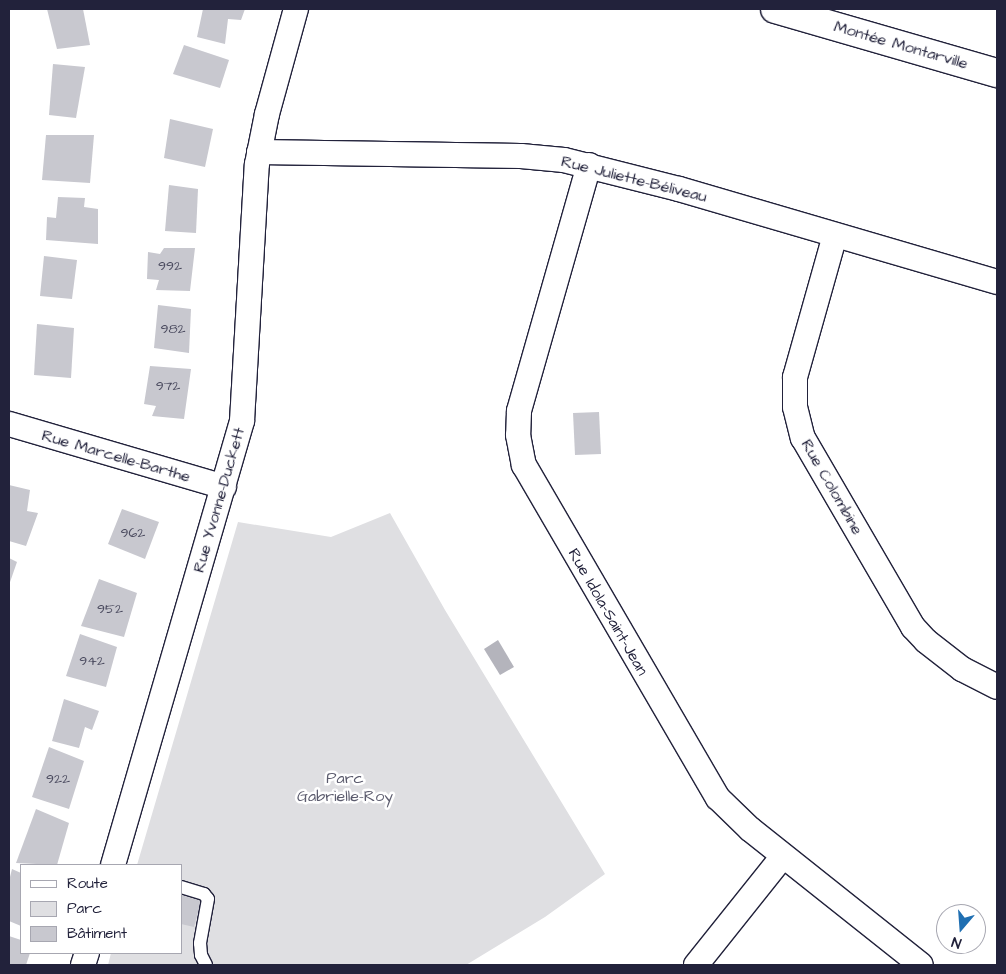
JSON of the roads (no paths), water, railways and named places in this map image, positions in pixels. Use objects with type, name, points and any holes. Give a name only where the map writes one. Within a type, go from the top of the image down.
[{"type":"street","name":"Rue Yvonne-Duckett","points":[[113,864],[236,450],[244,411],[254,202],[259,152],[271,97],[296,9]]},
{"type":"street","name":"Montée Montarville","points":[[775,9],[997,73]]},
{"type":"street","name":"Rue Juliette-Béliveau","points":[[259,152],[535,156],[589,165],[997,282]]},
{"type":"street","name":"Rue Idola-Saint-Jean","points":[[589,165],[521,400],[517,428],[522,458],[538,494],[711,789],[732,813],[921,965]]},
{"type":"street","name":"Rue Colombine","points":[[835,235],[796,377],[795,407],[803,438],[912,626],[926,641],[962,669],[997,687]]},
{"type":"street","name":"Rue Marcelle-Barthe","points":[[9,424],[224,488]]},
{"type":"street","points":[[696,965],[784,856]]},
{"type":"lane","points":[[182,887],[204,894],[208,899],[200,943],[201,955],[206,965]]},
{"type":"park label","name":"Parc Gabrielle-Roy","points":[[345,787]]}]
